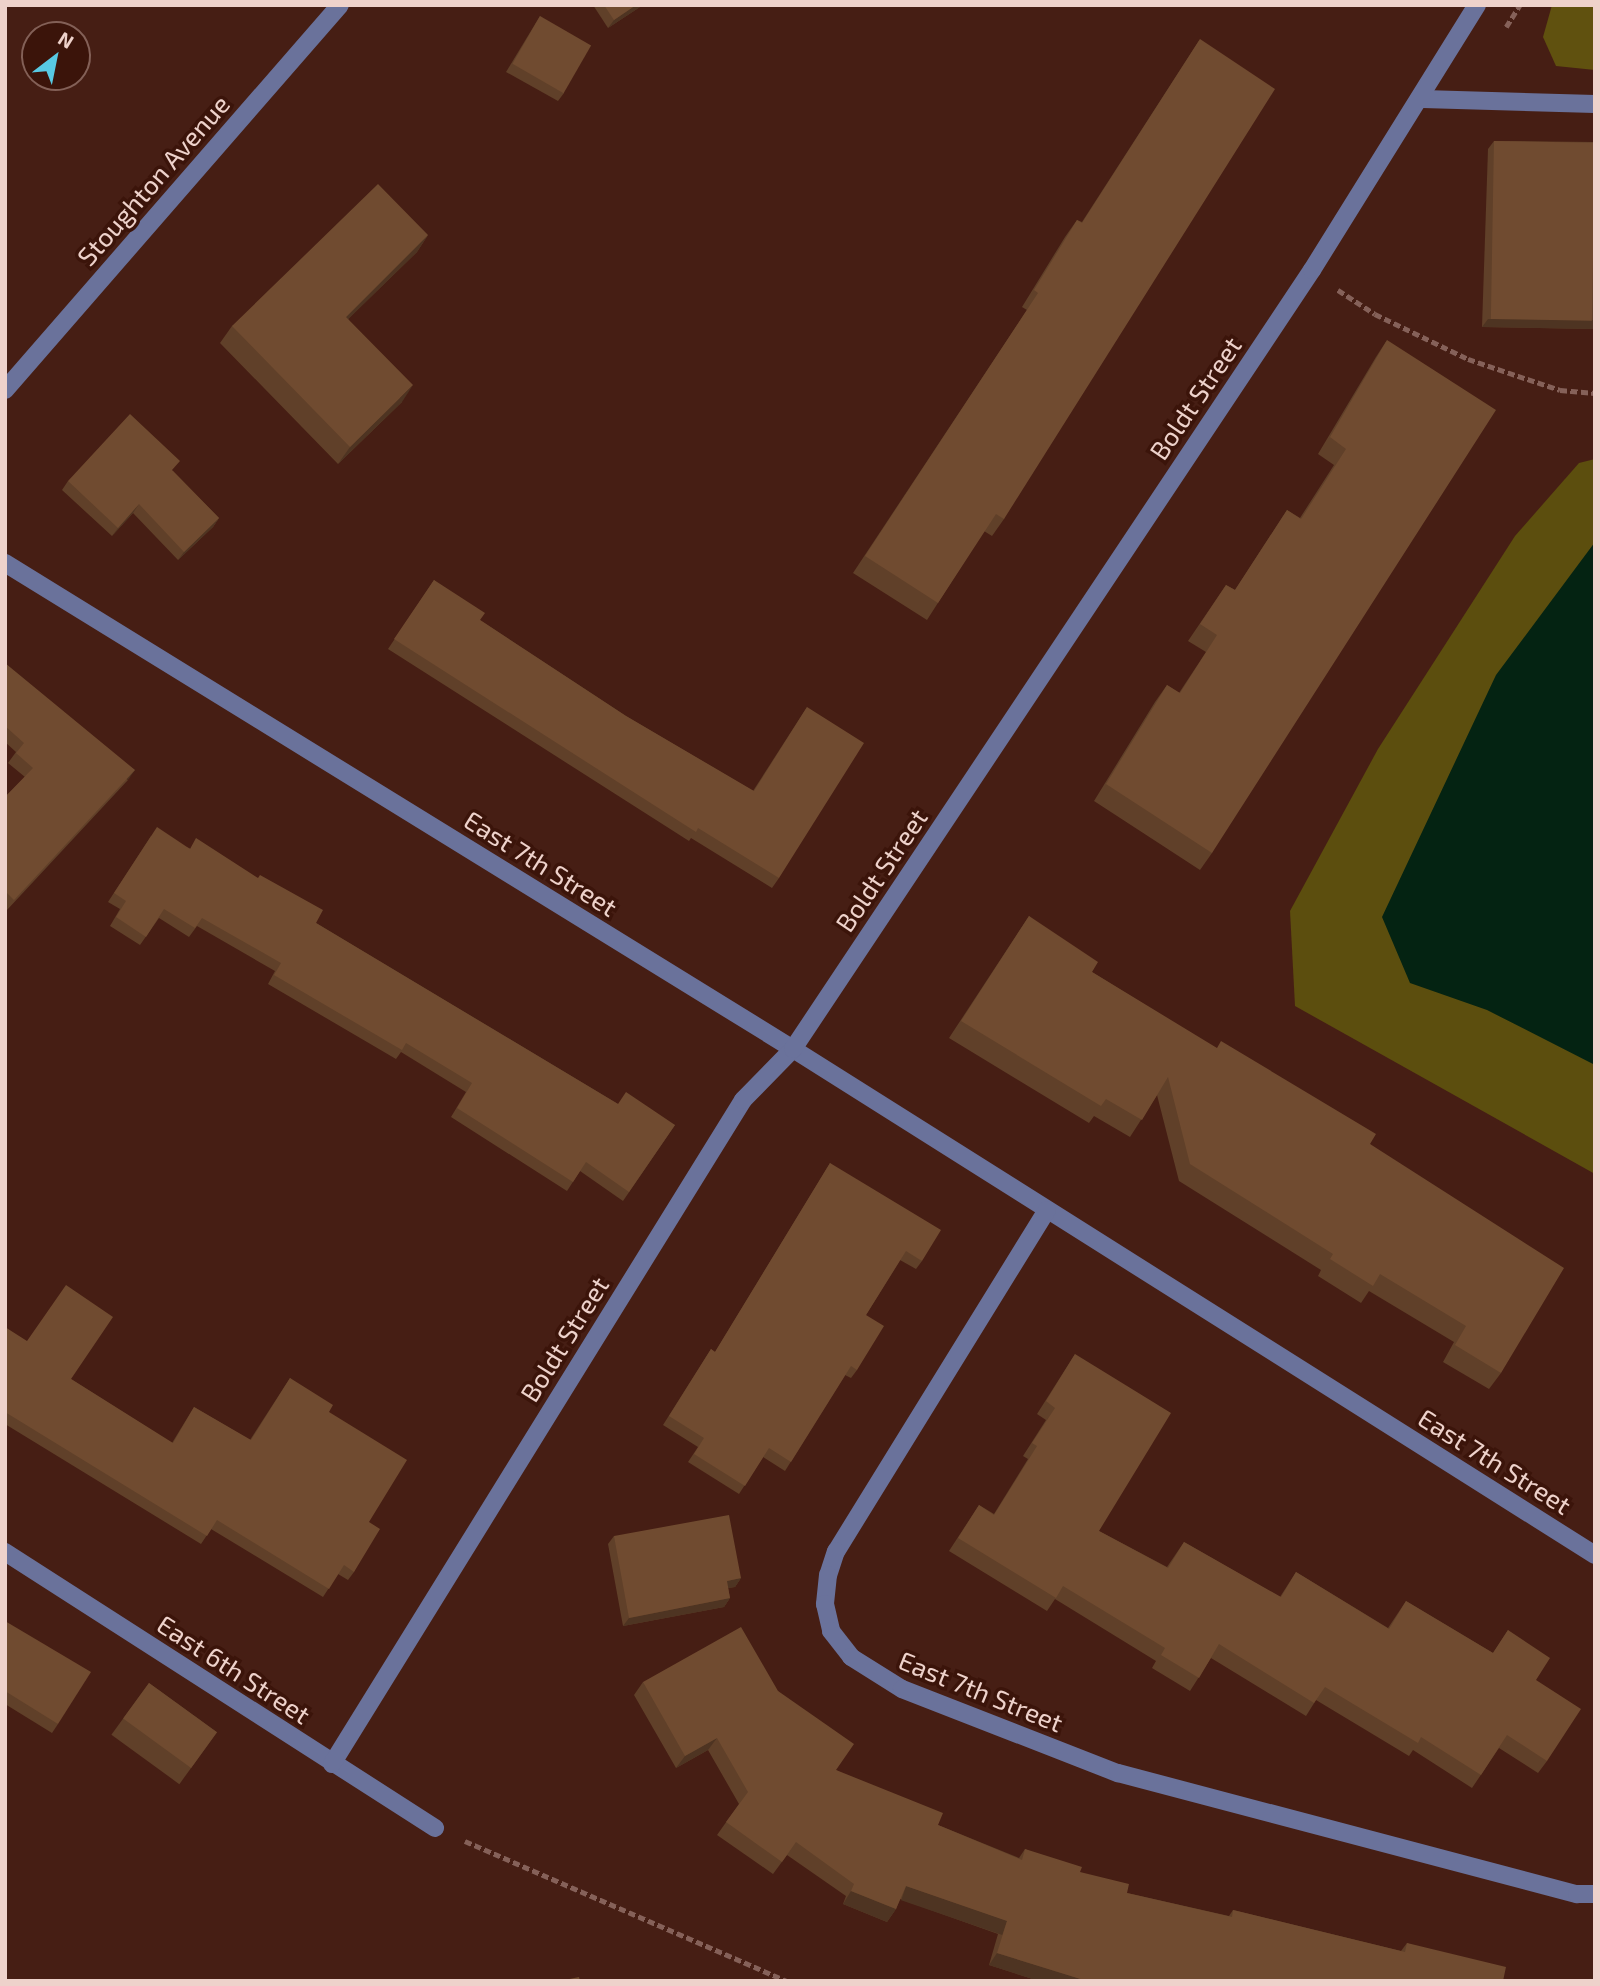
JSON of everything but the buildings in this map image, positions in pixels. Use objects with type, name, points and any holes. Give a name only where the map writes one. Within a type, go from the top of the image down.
[{"type":"street","name":"Stoughton Avenue","points":[[5,390],[340,5]]},
{"type":"street","name":"Boldt Street","points":[[332,1764],[743,1100],[793,1049],[1423,99],[1478,5]]},
{"type":"street","points":[[1423,99],[1595,104]]},
{"type":"street","name":"East 7th Street","points":[[5,563],[793,1049],[1595,1555]]},
{"type":"street","name":"East 7th Street","points":[[1048,1210],[836,1551],[828,1575],[825,1604],[831,1632],[851,1657],[902,1689],[1118,1773],[1577,1894],[1595,1894]]},
{"type":"street","name":"East 6th Street","points":[[5,1552],[435,1828]]},
{"type":"path","points":[[1339,290],[1375,314],[1468,359],[1560,390],[1595,393]]},
{"type":"path","points":[[435,1828],[788,1981]]},
{"type":"shaded area","points":[[1552,5],[1595,5],[1595,70],[1556,66],[1543,37]]},
{"type":"shaded area","points":[[1595,459],[1595,1174],[1295,1006],[1290,911],[1378,749],[1515,536],[1579,463]]},
{"type":"shaded area","points":[[1595,542],[1595,1065],[1487,1010],[1410,983],[1382,917],[1496,675]]}]
